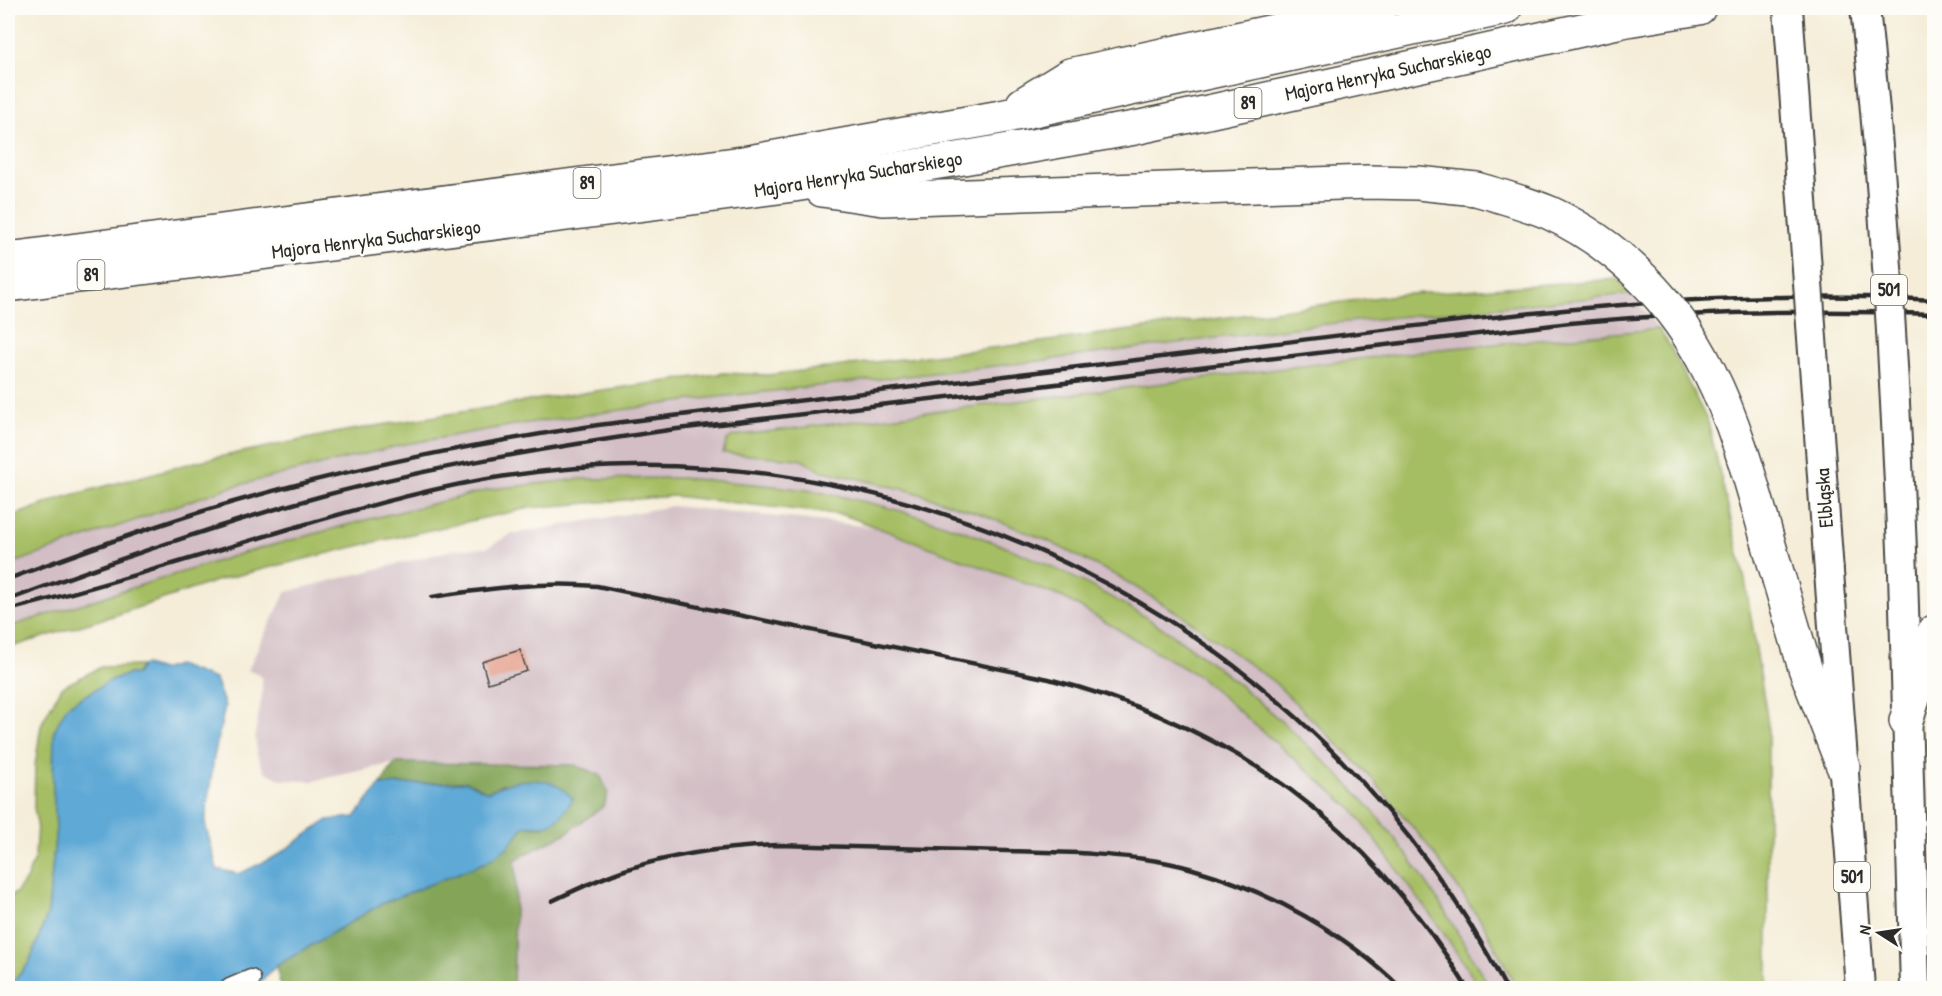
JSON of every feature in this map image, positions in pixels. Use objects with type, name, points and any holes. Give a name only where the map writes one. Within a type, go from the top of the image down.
[{"type":"highway","points":[[1001,117],[1070,75],[1377,8]]},
{"type":"highway","name":"Majora Henryka Sucharskiego","points":[[8,285],[172,251],[743,163],[1001,117],[1505,8]]},
{"type":"highway","name":"Majora Henryka Sucharskiego","points":[[8,259],[172,251],[794,185],[1135,128],[1626,20],[1699,8]]},
{"type":"highway","points":[[794,185],[883,200],[1368,182],[1427,183],[1476,189],[1512,199],[1550,213],[1584,231],[1611,250],[1661,297],[1710,371],[1747,472],[1805,668],[1844,766]]},
{"type":"highway","points":[[1906,721],[1935,632]]},
{"type":"main road","name":"Elbląska","points":[[1788,8],[1860,988]]},
{"type":"main road","name":"501","points":[[1865,8],[1884,223],[1894,377],[1903,573],[1915,988]]},
{"type":"street","points":[[230,988],[251,979]]},
{"type":"shaded area","points":[[1631,294],[1659,329],[1441,349],[734,436],[723,453],[800,458],[820,470],[911,491],[984,515],[1046,540],[1119,577],[1183,616],[1274,682],[1369,775],[1426,843],[1484,925],[1517,988],[1490,988],[1457,931],[1399,843],[1342,778],[1277,717],[1220,669],[984,538],[900,511],[813,491],[683,478],[580,479],[493,489],[243,553],[8,627],[8,565],[227,488],[406,444],[514,425],[693,400],[1031,362],[1316,325]]},
{"type":"shaded area","points":[[672,506],[874,527],[1064,598],[1200,677],[1354,811],[1443,932],[1480,988],[513,988],[515,860],[566,833],[395,763],[313,781],[282,780],[264,771],[257,755],[255,734],[262,696],[262,679],[257,673],[248,671],[286,592],[457,549],[486,548],[512,534]]},
{"type":"green space","points":[[1618,279],[1631,294],[1316,325],[1031,362],[693,400],[514,425],[406,444],[227,488],[8,565],[8,518],[61,498],[199,461],[345,431],[553,397],[724,373],[768,375],[1041,342],[1395,295]]},
{"type":"green space","points":[[1659,329],[1708,422],[1745,580],[1768,724],[1768,988],[1517,988],[1484,925],[1426,843],[1369,775],[1274,682],[1183,616],[1119,577],[1046,540],[984,515],[911,491],[820,470],[800,459],[723,453],[727,440],[733,436],[1441,349]]},
{"type":"green space","points":[[683,478],[813,491],[901,511],[945,524],[1030,557],[1071,576],[1150,620],[1251,694],[1356,792],[1412,861],[1490,988],[1480,988],[1443,932],[1354,811],[1200,677],[1064,598],[844,515],[673,496],[529,508],[219,580],[8,648],[8,627],[243,553],[370,519],[493,489],[580,479]]},
{"type":"green space","points":[[141,666],[136,674],[129,674],[54,731],[53,789],[56,827],[48,913],[29,963],[8,988],[8,898],[17,892],[26,880],[35,857],[37,823],[34,808],[35,766],[41,725],[62,687],[101,667]]},
{"type":"green space","points":[[395,763],[575,765],[600,775],[608,792],[604,806],[566,833],[515,860],[513,988],[281,988],[276,966],[381,904],[486,862],[507,848],[524,826],[545,827],[503,784],[488,792],[467,782],[380,785]]},
{"type":"water","points":[[177,665],[215,679],[225,706],[214,757],[205,823],[217,869],[239,874],[276,856],[328,820],[355,817],[380,785],[467,782],[488,792],[509,783],[532,780],[555,785],[573,799],[554,822],[542,826],[524,826],[507,848],[486,862],[381,904],[276,966],[258,984],[224,988],[8,988],[29,963],[48,913],[56,827],[53,789],[54,731],[67,706],[113,679],[136,674],[141,666],[161,670]]},
{"type":"building","points":[[520,650],[527,671],[488,683],[482,662]]},
{"type":"railway","points":[[8,579],[102,545],[246,498],[396,461],[497,441],[598,425],[1435,324],[1601,307],[1767,297],[1934,300]]},
{"type":"railway","points":[[8,600],[242,519],[322,496],[451,466],[625,436],[1570,323],[1752,312],[1934,314]]},
{"type":"railway","points":[[8,610],[380,503],[455,485],[506,476],[657,466],[806,480],[950,516],[1087,574],[1214,651],[1328,747],[1426,860],[1506,988]]},
{"type":"railway","points":[[432,597],[535,585],[597,586],[1049,679],[1116,699],[1179,724],[1237,755],[1291,790],[1340,831],[1386,877],[1428,930],[1467,988]]},
{"type":"railway","points":[[552,901],[599,879],[646,863],[740,847],[778,845],[1123,856],[1193,869],[1250,889],[1330,932],[1355,949],[1401,988]]}]
